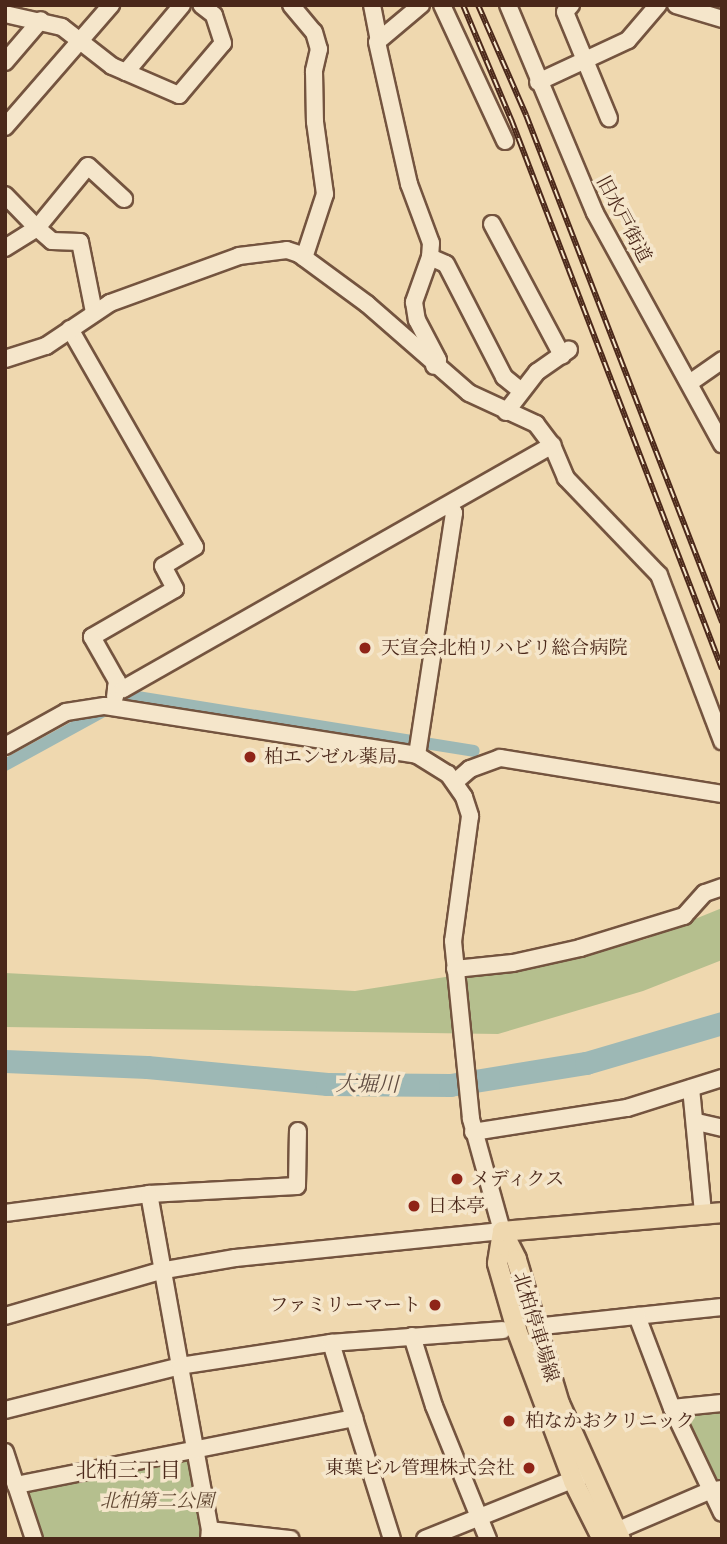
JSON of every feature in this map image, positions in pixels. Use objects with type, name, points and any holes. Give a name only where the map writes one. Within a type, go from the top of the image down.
[{"type":"main road","points":[[502,1231],[713,1212]]},
{"type":"main road","name":"北柏停車場線","points":[[502,1231],[516,1259],[580,1477],[613,1536]]},
{"type":"street","points":[[5,127],[111,5]]},
{"type":"street","points":[[126,72],[182,5]]},
{"type":"street","points":[[5,14],[41,20],[62,27],[126,72],[173,95],[183,93],[223,43],[214,15],[201,5]]},
{"type":"street","points":[[291,5],[314,32],[319,49],[314,71],[315,122],[325,194],[304,258]]},
{"type":"street","points":[[372,5],[410,184],[430,243],[430,257],[414,302],[417,320],[438,360],[434,366]]},
{"type":"street","points":[[378,37],[421,5]]},
{"type":"street","points":[[442,5],[505,141]]},
{"type":"street","name":"旧水戸街道","points":[[508,5],[595,213],[691,382],[722,444]]},
{"type":"street","points":[[571,5],[565,12],[609,118]]},
{"type":"street","points":[[538,82],[628,40],[658,5]]},
{"type":"street","points":[[676,5],[722,19]]},
{"type":"street","points":[[5,62],[41,20]]},
{"type":"street","points":[[5,248],[37,228],[89,166],[124,199]]},
{"type":"street","points":[[5,195],[52,241],[80,242],[94,312]]},
{"type":"street","points":[[492,224],[565,353],[537,372],[506,412]]},
{"type":"street","points":[[5,359],[46,346],[94,312],[239,256],[287,250],[304,258],[368,304],[434,366],[469,393],[536,424],[552,445],[566,478],[659,575],[722,741]]},
{"type":"street","points":[[430,257],[446,264],[504,377],[521,391]]},
{"type":"street","points":[[71,329],[195,547],[163,566],[175,589],[92,637],[117,681],[114,707]]},
{"type":"street","points":[[691,382],[722,360]]},
{"type":"street","points":[[116,688],[123,689],[449,506],[552,445]]},
{"type":"street","points":[[417,755],[454,513],[449,506]]},
{"type":"street","points":[[5,746],[66,712],[114,707],[417,755],[436,763],[455,782],[470,816],[453,932],[455,969],[472,1126],[502,1231],[291,1249],[160,1271],[5,1316]]},
{"type":"street","points":[[455,782],[470,769],[500,758],[722,794]]},
{"type":"street","points":[[455,969],[513,963],[580,948],[684,916],[705,893],[722,887]]},
{"type":"street","points":[[472,1126],[627,1108],[722,1078]]},
{"type":"street","points":[[691,1088],[713,1212]]},
{"type":"street","points":[[697,1122],[722,1128]]},
{"type":"street","points":[[5,1213],[149,1194],[297,1186],[298,1131]]},
{"type":"street","points":[[149,1194],[160,1271],[210,1535],[290,1539]]},
{"type":"street","points":[[543,1326],[722,1307]]},
{"type":"street","points":[[638,1316],[672,1408],[715,1490],[722,1513]]},
{"type":"street","points":[[5,1410],[180,1366],[331,1343],[503,1330]]},
{"type":"street","points":[[412,1336],[479,1521],[488,1539]]},
{"type":"street","points":[[331,1343],[392,1539]]},
{"type":"street","points":[[672,1408],[722,1404]]},
{"type":"street","points":[[16,1485],[354,1418]]},
{"type":"street","points":[[5,1452],[34,1539]]},
{"type":"street","points":[[425,1539],[479,1521],[580,1477]]},
{"type":"street","points":[[613,1536],[715,1490]]},
{"type":"green space","points":[[722,908],[722,960],[643,991],[498,1034],[5,1027],[5,973],[355,991],[569,958],[646,939]]},
{"type":"green space","points":[[722,1409],[722,1482],[716,1483],[681,1417],[684,1412]]},
{"type":"green space","name":"北柏第二公園","points":[[187,1457],[192,1461],[202,1539],[40,1539],[25,1493],[28,1488]]},
{"type":"waterway","points":[[5,765],[131,696],[474,751]]},
{"type":"waterway","name":"大堀川","points":[[5,1061],[147,1067],[327,1084],[450,1085],[586,1063],[722,1023]]},
{"type":"railway","points":[[463,5],[511,119],[722,669]]},
{"type":"railway","points":[[478,5],[526,115],[722,622]]},
{"type":"place","name":"天宣会北柏リハビリ総合病院","points":[[365,648]]},
{"type":"place","name":"柏エンゼル薬局","points":[[250,757]]},
{"type":"place","name":"メディクス","points":[[457,1179]]},
{"type":"place","name":"日本亭","points":[[414,1206]]},
{"type":"place","name":"ファミリーマート","points":[[435,1305]]},
{"type":"place","name":"柏なかおクリニック","points":[[509,1421]]},
{"type":"place","name":"東葉ビル管理株式会社","points":[[529,1468]]},
{"type":"district","name":"北柏三丁目","points":[[128,1470]]}]
